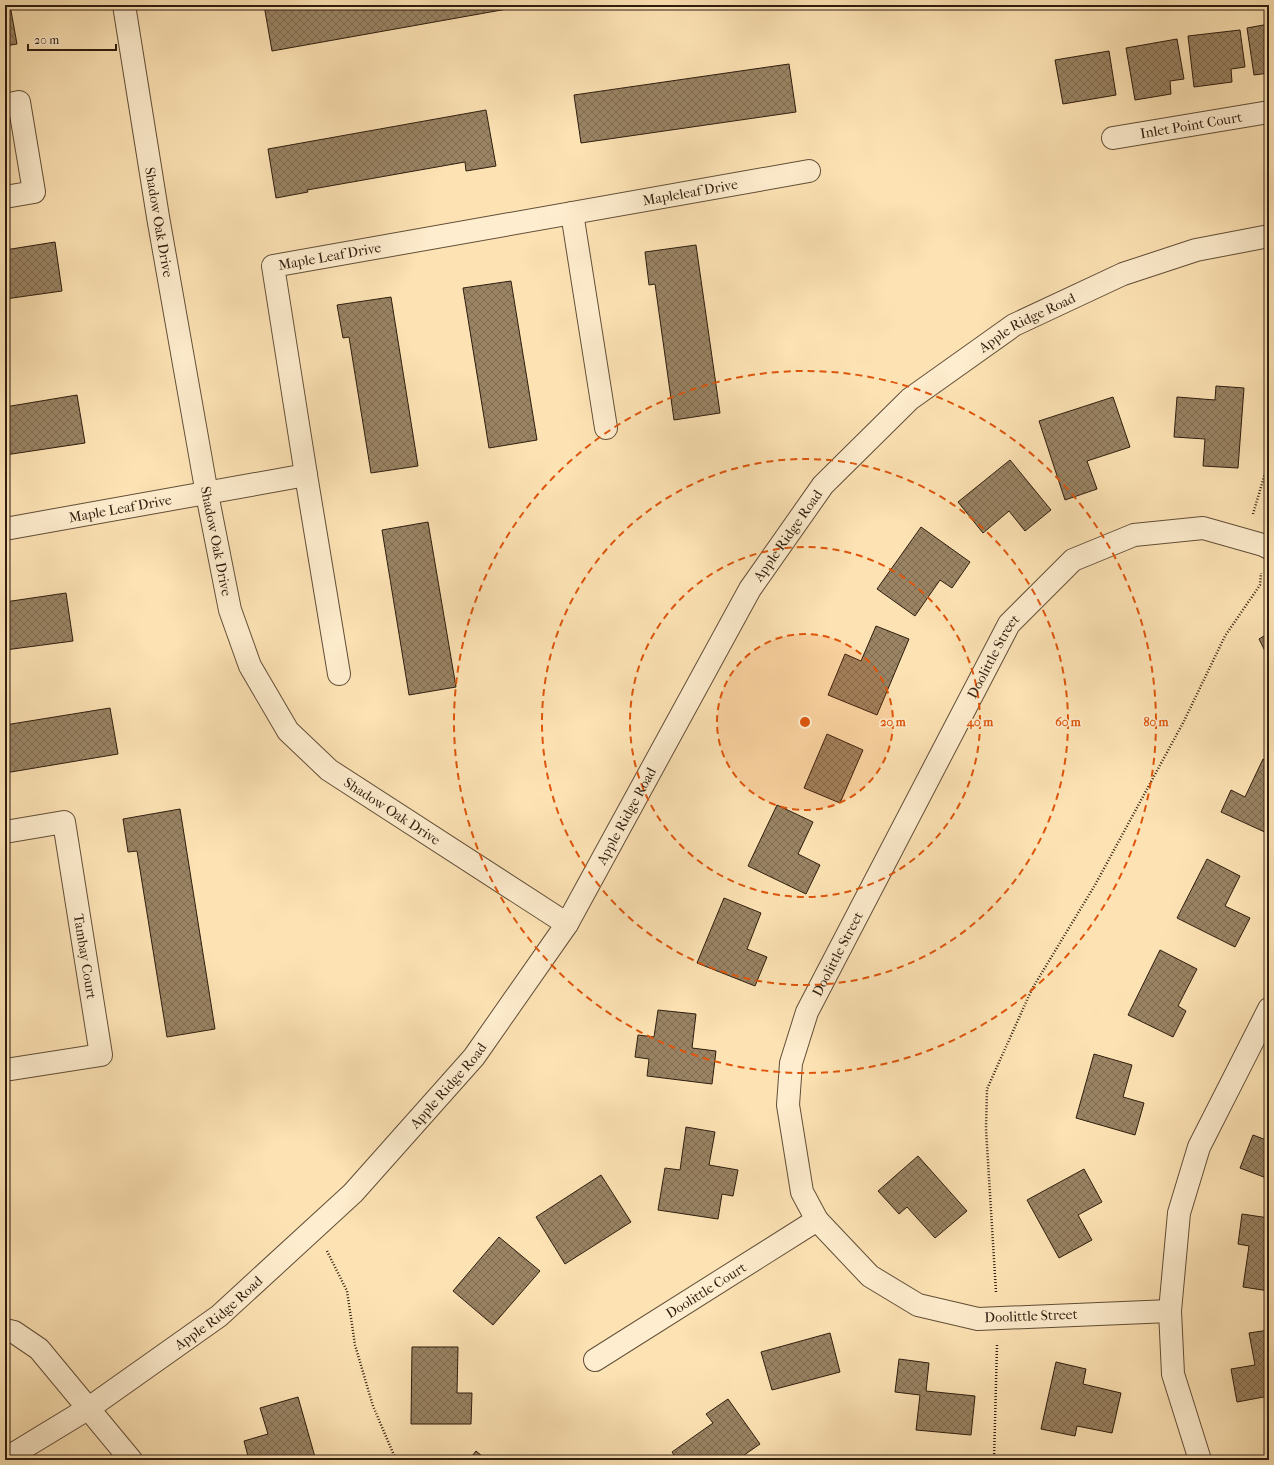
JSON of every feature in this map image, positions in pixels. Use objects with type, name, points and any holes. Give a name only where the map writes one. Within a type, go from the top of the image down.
[{"type":"street","name":"Shadow Oak Drive","points":[[124,5],[158,217],[207,494],[230,610],[250,666],[288,731],[329,770],[567,924]]},
{"type":"street","points":[[5,105],[19,102],[34,192],[5,197]]},
{"type":"street","name":"Inlet Point Court","points":[[1113,138],[1269,112]]},
{"type":"street","name":"Mapleleaf Drive","points":[[572,213],[809,171]]},
{"type":"street","name":"Maple Leaf Drive","points":[[339,674],[273,266],[572,213]]},
{"type":"street","points":[[572,213],[606,428]]},
{"type":"street","name":"Apple Ridge Road","points":[[5,1459],[89,1408],[219,1316],[353,1193],[474,1057],[567,924],[750,589],[823,485],[910,400],[1014,325],[1123,274],[1196,250],[1269,236]]},
{"type":"street","name":"Maple Leaf Drive","points":[[5,529],[207,494],[306,475]]},
{"type":"street","name":"Doolittle Street","points":[[1170,1310],[978,1319],[918,1305],[870,1276],[817,1220],[802,1192],[788,1105],[791,1063],[807,1012],[1009,624],[1073,560],[1134,535],[1203,528],[1259,544]]},
{"type":"street","name":"Tambay Court","points":[[5,832],[64,822],[100,1055],[5,1070]]},
{"type":"street","points":[[1200,1460],[1173,1374],[1170,1310],[1179,1213],[1199,1147],[1269,1009]]},
{"type":"street","name":"Doolittle Court","points":[[595,1360],[817,1220]]},
{"type":"street","points":[[5,1330],[14,1332],[39,1349],[131,1460]]},
{"type":"path","points":[[994,1460],[998,1318],[986,1129],[987,1089],[1032,989],[1095,885],[1181,728],[1225,636],[1260,585],[1259,544],[1269,460]]},
{"type":"path","points":[[315,1228],[347,1291],[355,1345],[373,1406],[396,1460]]},
{"type":"building","points":[[5,5],[10,5],[17,44],[5,46]]},
{"type":"building","points":[[264,5],[524,5],[524,6],[272,51]]},
{"type":"building","points":[[1269,24],[1269,73],[1254,75],[1247,28]]},
{"type":"building","points":[[1240,30],[1245,67],[1231,69],[1232,82],[1194,87],[1188,36]]},
{"type":"building","points":[[1177,39],[1184,79],[1170,81],[1171,94],[1135,100],[1126,48]]},
{"type":"building","points":[[1109,51],[1116,95],[1063,104],[1055,60]]},
{"type":"building","points":[[789,64],[796,112],[581,143],[574,95]]},
{"type":"building","points":[[486,110],[496,166],[466,171],[465,162],[307,190],[308,192],[276,198],[268,149]]},
{"type":"building","points":[[55,242],[62,291],[5,299],[5,250]]},
{"type":"building","points":[[696,245],[720,413],[674,420],[655,284],[649,285],[645,252]]},
{"type":"building","points":[[511,281],[537,440],[489,448],[463,288]]},
{"type":"building","points":[[391,297],[418,466],[371,473],[349,337],[343,338],[337,305]]},
{"type":"building","points":[[1216,386],[1244,388],[1238,468],[1203,466],[1205,439],[1174,437],[1177,397],[1215,400]]},
{"type":"building","points":[[77,395],[85,443],[5,455],[5,407]]},
{"type":"building","points":[[1113,397],[1130,447],[1087,461],[1097,489],[1065,500],[1039,421]]},
{"type":"building","points":[[1010,460],[1051,510],[1025,531],[1009,511],[983,533],[958,502]]},
{"type":"building","points":[[428,522],[456,687],[409,695],[382,530]]},
{"type":"building","points":[[921,527],[970,562],[952,588],[940,580],[915,616],[877,589]]},
{"type":"building","points":[[66,593],[73,641],[5,650],[5,602]]},
{"type":"building","points":[[876,626],[909,639],[877,715],[828,695],[845,654],[861,661]]},
{"type":"building","points":[[1269,633],[1269,659],[1259,639]]},
{"type":"building","points":[[110,708],[118,754],[5,773],[5,725]]},
{"type":"building","points":[[827,734],[863,750],[840,803],[804,788]]},
{"type":"building","points":[[1263,759],[1269,762],[1269,834],[1221,812],[1231,790],[1245,797]]},
{"type":"building","points":[[777,805],[813,822],[798,854],[820,865],[806,894],[748,866]]},
{"type":"building","points":[[180,809],[215,1029],[167,1037],[137,851],[128,852],[123,819]]},
{"type":"building","points":[[1207,859],[1240,876],[1225,906],[1250,918],[1235,947],[1177,918]]},
{"type":"building","points":[[724,898],[761,913],[747,949],[767,957],[755,986],[697,963]]},
{"type":"building","points":[[1160,950],[1197,969],[1178,1006],[1186,1011],[1173,1037],[1128,1015]]},
{"type":"building","points":[[658,1010],[696,1014],[692,1048],[716,1051],[712,1084],[647,1076],[649,1059],[635,1057],[638,1035],[654,1037]]},
{"type":"building","points":[[1094,1054],[1132,1065],[1123,1097],[1144,1103],[1135,1135],[1076,1118]]},
{"type":"building","points":[[686,1127],[715,1132],[709,1165],[738,1170],[733,1196],[722,1194],[718,1219],[658,1210],[665,1168],[680,1170]]},
{"type":"building","points":[[1253,1135],[1269,1141],[1269,1179],[1240,1168]]},
{"type":"building","points":[[918,1156],[967,1211],[935,1238],[907,1207],[899,1214],[878,1191]]},
{"type":"building","points":[[1084,1169],[1102,1202],[1078,1215],[1092,1240],[1059,1258],[1027,1200]]},
{"type":"building","points":[[601,1175],[631,1222],[565,1264],[536,1217]]},
{"type":"building","points":[[1242,1214],[1269,1218],[1269,1291],[1243,1287],[1249,1246],[1238,1244]]},
{"type":"building","points":[[499,1237],[540,1271],[493,1325],[453,1291]]},
{"type":"building","points":[[1269,1330],[1269,1396],[1237,1402],[1231,1369],[1255,1365],[1249,1333]]},
{"type":"building","points":[[830,1333],[840,1372],[772,1390],[761,1352]]},
{"type":"building","points":[[412,1347],[458,1347],[457,1393],[472,1393],[471,1424],[411,1424]]},
{"type":"building","points":[[899,1359],[929,1363],[926,1391],[975,1396],[971,1435],[916,1430],[920,1395],[895,1392]]},
{"type":"building","points":[[1056,1362],[1086,1369],[1083,1384],[1121,1393],[1112,1433],[1077,1426],[1075,1436],[1041,1429]]},
{"type":"building","points":[[298,1397],[315,1457],[303,1460],[249,1460],[244,1441],[268,1434],[260,1408]]},
{"type":"building","points":[[728,1399],[760,1444],[737,1460],[677,1460],[672,1452],[713,1423],[706,1414]]},
{"type":"building","points":[[476,1451],[487,1460],[469,1460]]}]
